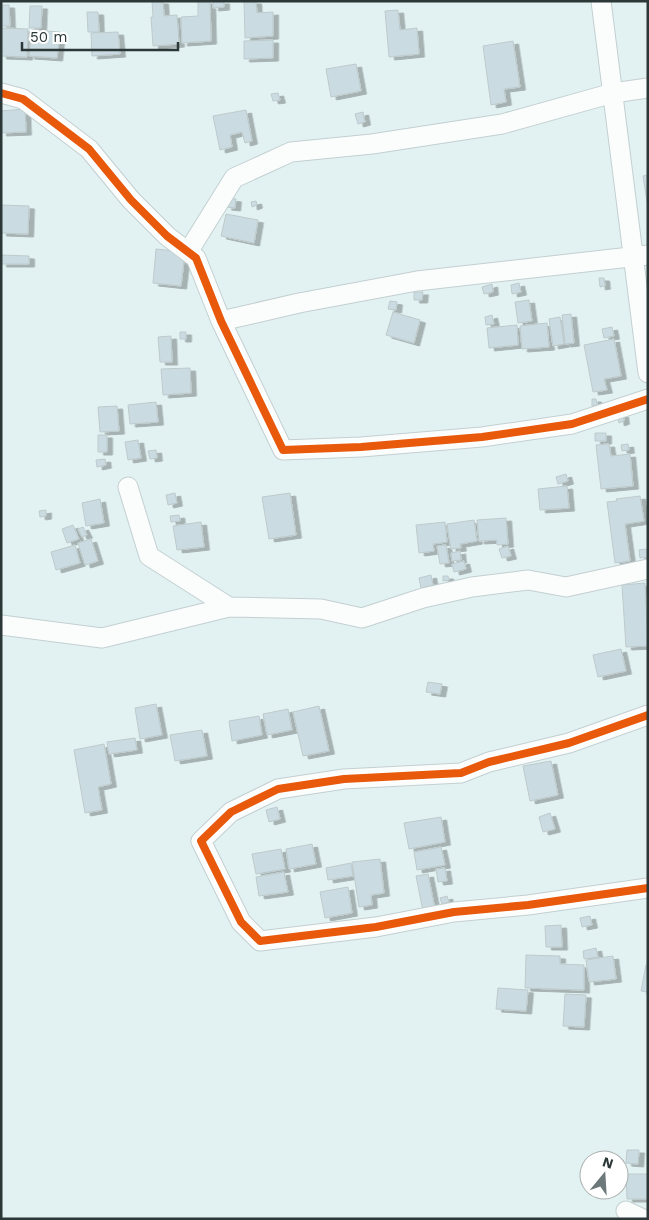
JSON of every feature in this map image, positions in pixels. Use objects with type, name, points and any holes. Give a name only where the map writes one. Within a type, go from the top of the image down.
[{"type":"street","points":[[602,1],[613,93],[641,256],[648,373]]},
{"type":"street","points":[[188,252],[234,178],[290,152],[372,144],[502,124],[613,93],[648,88]]},
{"type":"street","points":[[1,93],[23,99],[89,149],[131,200],[166,236],[196,258],[221,321],[283,450],[361,447],[482,437],[572,424],[648,400]]},
{"type":"street","points":[[221,321],[417,282],[641,256]]},
{"type":"street","points":[[128,487],[148,556],[228,607]]},
{"type":"street","points":[[1,625],[102,638],[228,607],[321,609],[362,618],[423,598],[472,587],[528,580],[566,587],[648,569]]},
{"type":"street","points":[[648,715],[569,743],[489,762],[461,773],[344,779],[278,789],[231,812],[201,842],[242,922],[260,942],[376,927],[454,912],[528,905],[623,890],[648,888]]},
{"type":"building","points":[[152,1],[163,1],[164,16],[177,15],[179,44],[153,46]]},
{"type":"building","points":[[198,1],[210,1],[211,41],[182,43],[181,17],[198,16]]},
{"type":"building","points":[[213,1],[224,1],[224,7],[213,8]]},
{"type":"building","points":[[244,1],[256,1],[257,13],[273,12],[273,36],[245,38]]},
{"type":"building","points":[[1,5],[9,5],[10,26],[1,26]]},
{"type":"building","points":[[30,6],[42,6],[41,28],[29,28]]},
{"type":"building","points":[[398,10],[400,30],[417,28],[419,54],[389,57],[385,11]]},
{"type":"building","points":[[87,12],[98,12],[99,32],[88,32]]},
{"type":"building","points":[[1,28],[28,29],[27,57],[1,56]]},
{"type":"building","points":[[32,30],[60,32],[57,58],[29,56]]},
{"type":"building","points":[[118,32],[120,54],[92,56],[91,33]]},
{"type":"building","points":[[273,40],[273,58],[244,59],[244,41]]},
{"type":"building","points":[[513,41],[520,87],[504,89],[506,102],[491,105],[483,46]]},
{"type":"building","points":[[356,64],[361,91],[331,97],[326,69]]},
{"type":"building","points":[[278,93],[280,100],[273,101],[271,94]]},
{"type":"building","points":[[25,109],[26,132],[1,133],[1,111]]},
{"type":"building","points":[[246,110],[252,141],[245,143],[242,132],[230,135],[232,147],[220,150],[213,116]]},
{"type":"building","points":[[363,112],[365,122],[358,124],[355,114]]},
{"type":"building","points":[[648,175],[648,208],[643,176]]},
{"type":"building","points":[[227,198],[236,199],[235,208],[226,207]]},
{"type":"building","points":[[256,201],[257,205],[252,207],[251,202]]},
{"type":"building","points":[[1,205],[29,206],[28,234],[1,233]]},
{"type":"building","points":[[226,214],[258,220],[254,243],[221,236]]},
{"type":"building","points":[[156,249],[185,252],[181,286],[153,283]]},
{"type":"building","points":[[1,255],[29,256],[29,264],[1,264]]},
{"type":"building","points":[[599,278],[604,278],[605,286],[600,287]]},
{"type":"building","points":[[519,283],[521,292],[512,294],[511,285]]},
{"type":"building","points":[[492,284],[493,292],[484,294],[482,287]]},
{"type":"building","points":[[414,292],[423,292],[422,300],[414,300]]},
{"type":"building","points":[[529,300],[532,321],[518,323],[515,302]]},
{"type":"building","points":[[390,301],[397,302],[396,310],[388,309]]},
{"type":"building","points":[[393,312],[420,320],[414,343],[386,335]]},
{"type":"building","points":[[571,314],[574,343],[565,344],[562,315]]},
{"type":"building","points":[[492,315],[494,324],[486,325],[485,317]]},
{"type":"building","points":[[560,317],[564,344],[553,346],[549,319]]},
{"type":"building","points":[[547,323],[549,347],[522,349],[520,326]]},
{"type":"building","points":[[517,325],[518,345],[489,348],[487,328]]},
{"type":"building","points":[[612,327],[614,336],[604,338],[602,329]]},
{"type":"building","points":[[180,332],[186,332],[186,339],[180,339]]},
{"type":"building","points":[[171,336],[172,362],[160,362],[158,337]]},
{"type":"building","points":[[614,339],[621,376],[604,379],[607,390],[593,392],[584,345]]},
{"type":"building","points":[[190,368],[191,393],[163,395],[161,369]]},
{"type":"building","points":[[592,399],[596,399],[597,405],[592,406]]},
{"type":"building","points":[[156,402],[158,422],[130,424],[128,405]]},
{"type":"building","points":[[117,406],[119,431],[100,432],[98,407]]},
{"type":"building","points":[[623,414],[624,421],[619,423],[617,415]]},
{"type":"building","points":[[595,433],[606,433],[606,441],[595,441]]},
{"type":"building","points":[[98,435],[107,435],[107,452],[98,452]]},
{"type":"building","points":[[138,440],[141,458],[128,460],[125,442]]},
{"type":"building","points":[[609,444],[611,456],[630,454],[633,486],[601,489],[596,445]]},
{"type":"building","points":[[628,444],[629,450],[622,451],[621,445]]},
{"type":"building","points":[[156,450],[157,458],[150,459],[148,451]]},
{"type":"building","points":[[105,459],[106,465],[97,467],[96,460]]},
{"type":"building","points":[[566,474],[568,481],[558,484],[556,477]]},
{"type":"building","points":[[567,486],[569,508],[540,510],[538,489]]},
{"type":"building","points":[[175,493],[177,503],[168,505],[166,495]]},
{"type":"building","points":[[290,493],[296,535],[269,539],[262,497]]},
{"type":"building","points":[[640,496],[644,521],[625,524],[630,561],[615,563],[607,502]]},
{"type":"building","points":[[100,499],[104,523],[86,526],[82,503]]},
{"type":"building","points":[[46,510],[46,516],[40,517],[39,511]]},
{"type":"building","points":[[179,515],[180,521],[171,522],[170,516]]},
{"type":"building","points":[[506,518],[508,544],[497,545],[497,540],[479,541],[477,520]]},
{"type":"building","points":[[474,520],[477,541],[460,544],[461,548],[451,549],[447,524]]},
{"type":"building","points":[[201,522],[204,547],[177,550],[173,526]]},
{"type":"building","points":[[445,522],[447,542],[433,544],[434,551],[419,553],[416,525]]},
{"type":"building","points":[[73,525],[79,539],[67,543],[62,529]]},
{"type":"building","points":[[83,527],[87,535],[82,537],[78,529]]},
{"type":"building","points":[[91,539],[98,561],[85,565],[78,543]]},
{"type":"building","points":[[75,545],[80,563],[56,570],[51,552]]},
{"type":"building","points":[[446,545],[449,563],[440,564],[437,546]]},
{"type":"building","points":[[508,546],[511,556],[502,558],[499,549]]},
{"type":"building","points":[[646,549],[648,557],[640,558],[639,550]]},
{"type":"building","points":[[460,551],[461,560],[452,561],[451,553]]},
{"type":"building","points":[[464,561],[466,569],[454,572],[452,564]]},
{"type":"building","points":[[431,575],[433,585],[421,588],[419,578]]},
{"type":"building","points":[[443,576],[448,576],[449,580],[443,581]]},
{"type":"building","points":[[645,583],[648,646],[626,647],[622,585]]},
{"type":"building","points":[[621,649],[626,671],[598,677],[593,655]]},
{"type":"building","points":[[428,682],[442,684],[440,694],[426,692]]},
{"type":"building","points":[[156,704],[162,735],[140,739],[135,708]]},
{"type":"building","points":[[319,706],[329,751],[303,756],[293,712]]},
{"type":"building","points":[[288,709],[292,730],[267,735],[263,714]]},
{"type":"building","points":[[259,716],[262,735],[232,741],[229,721]]},
{"type":"building","points":[[202,730],[207,756],[175,761],[170,735]]},
{"type":"building","points":[[135,738],[137,750],[109,754],[107,742]]},
{"type":"building","points":[[104,744],[111,784],[98,787],[102,810],[85,813],[74,750]]},
{"type":"building","points":[[551,761],[558,795],[530,801],[523,766]]},
{"type":"building","points":[[277,807],[280,819],[269,822],[266,810]]},
{"type":"building","points":[[550,813],[555,829],[543,832],[539,817]]},
{"type":"building","points":[[441,817],[445,842],[409,849],[404,823]]},
{"type":"building","points":[[312,844],[316,864],[289,869],[286,849]]},
{"type":"building","points":[[441,847],[445,865],[417,870],[414,852]]},
{"type":"building","points":[[281,849],[285,869],[256,874],[252,854]]},
{"type":"building","points":[[380,859],[384,893],[371,895],[372,905],[359,907],[352,862]]},
{"type":"building","points":[[351,863],[353,876],[328,880],[326,868]]},
{"type":"building","points":[[445,868],[447,881],[438,882],[436,869]]},
{"type":"building","points":[[284,872],[288,892],[259,896],[256,877]]},
{"type":"building","points":[[428,874],[435,909],[423,911],[416,876]]},
{"type":"building","points":[[348,887],[352,913],[325,918],[320,892]]},
{"type":"building","points":[[447,896],[449,902],[442,904],[440,898]]},
{"type":"building","points":[[590,916],[592,925],[582,927],[580,918]]},
{"type":"building","points":[[561,925],[562,947],[546,947],[545,926]]},
{"type":"building","points":[[596,948],[598,957],[584,959],[583,951]]},
{"type":"building","points":[[526,955],[560,956],[560,964],[584,965],[584,990],[525,988]]},
{"type":"building","points":[[613,956],[616,979],[589,982],[586,960]]},
{"type":"building","points":[[646,965],[648,965],[648,992],[641,991]]},
{"type":"building","points":[[498,988],[528,990],[526,1011],[496,1009]]},
{"type":"building","points":[[565,994],[586,995],[584,1027],[563,1026]]},
{"type":"building","points":[[629,1150],[639,1150],[638,1164],[629,1163]]},
{"type":"building","points":[[629,1174],[648,1174],[648,1199],[629,1199]]},
{"type":"cycle path","points":[[1,93],[23,99],[89,149],[131,200],[167,236],[196,258],[221,321],[283,450],[361,447],[482,437],[572,424],[648,399]]},
{"type":"cycle path","points":[[648,715],[569,743],[489,762],[461,773],[344,779],[278,789],[231,812],[201,841],[241,922],[260,941],[376,927],[454,912],[528,905],[648,888]]}]
